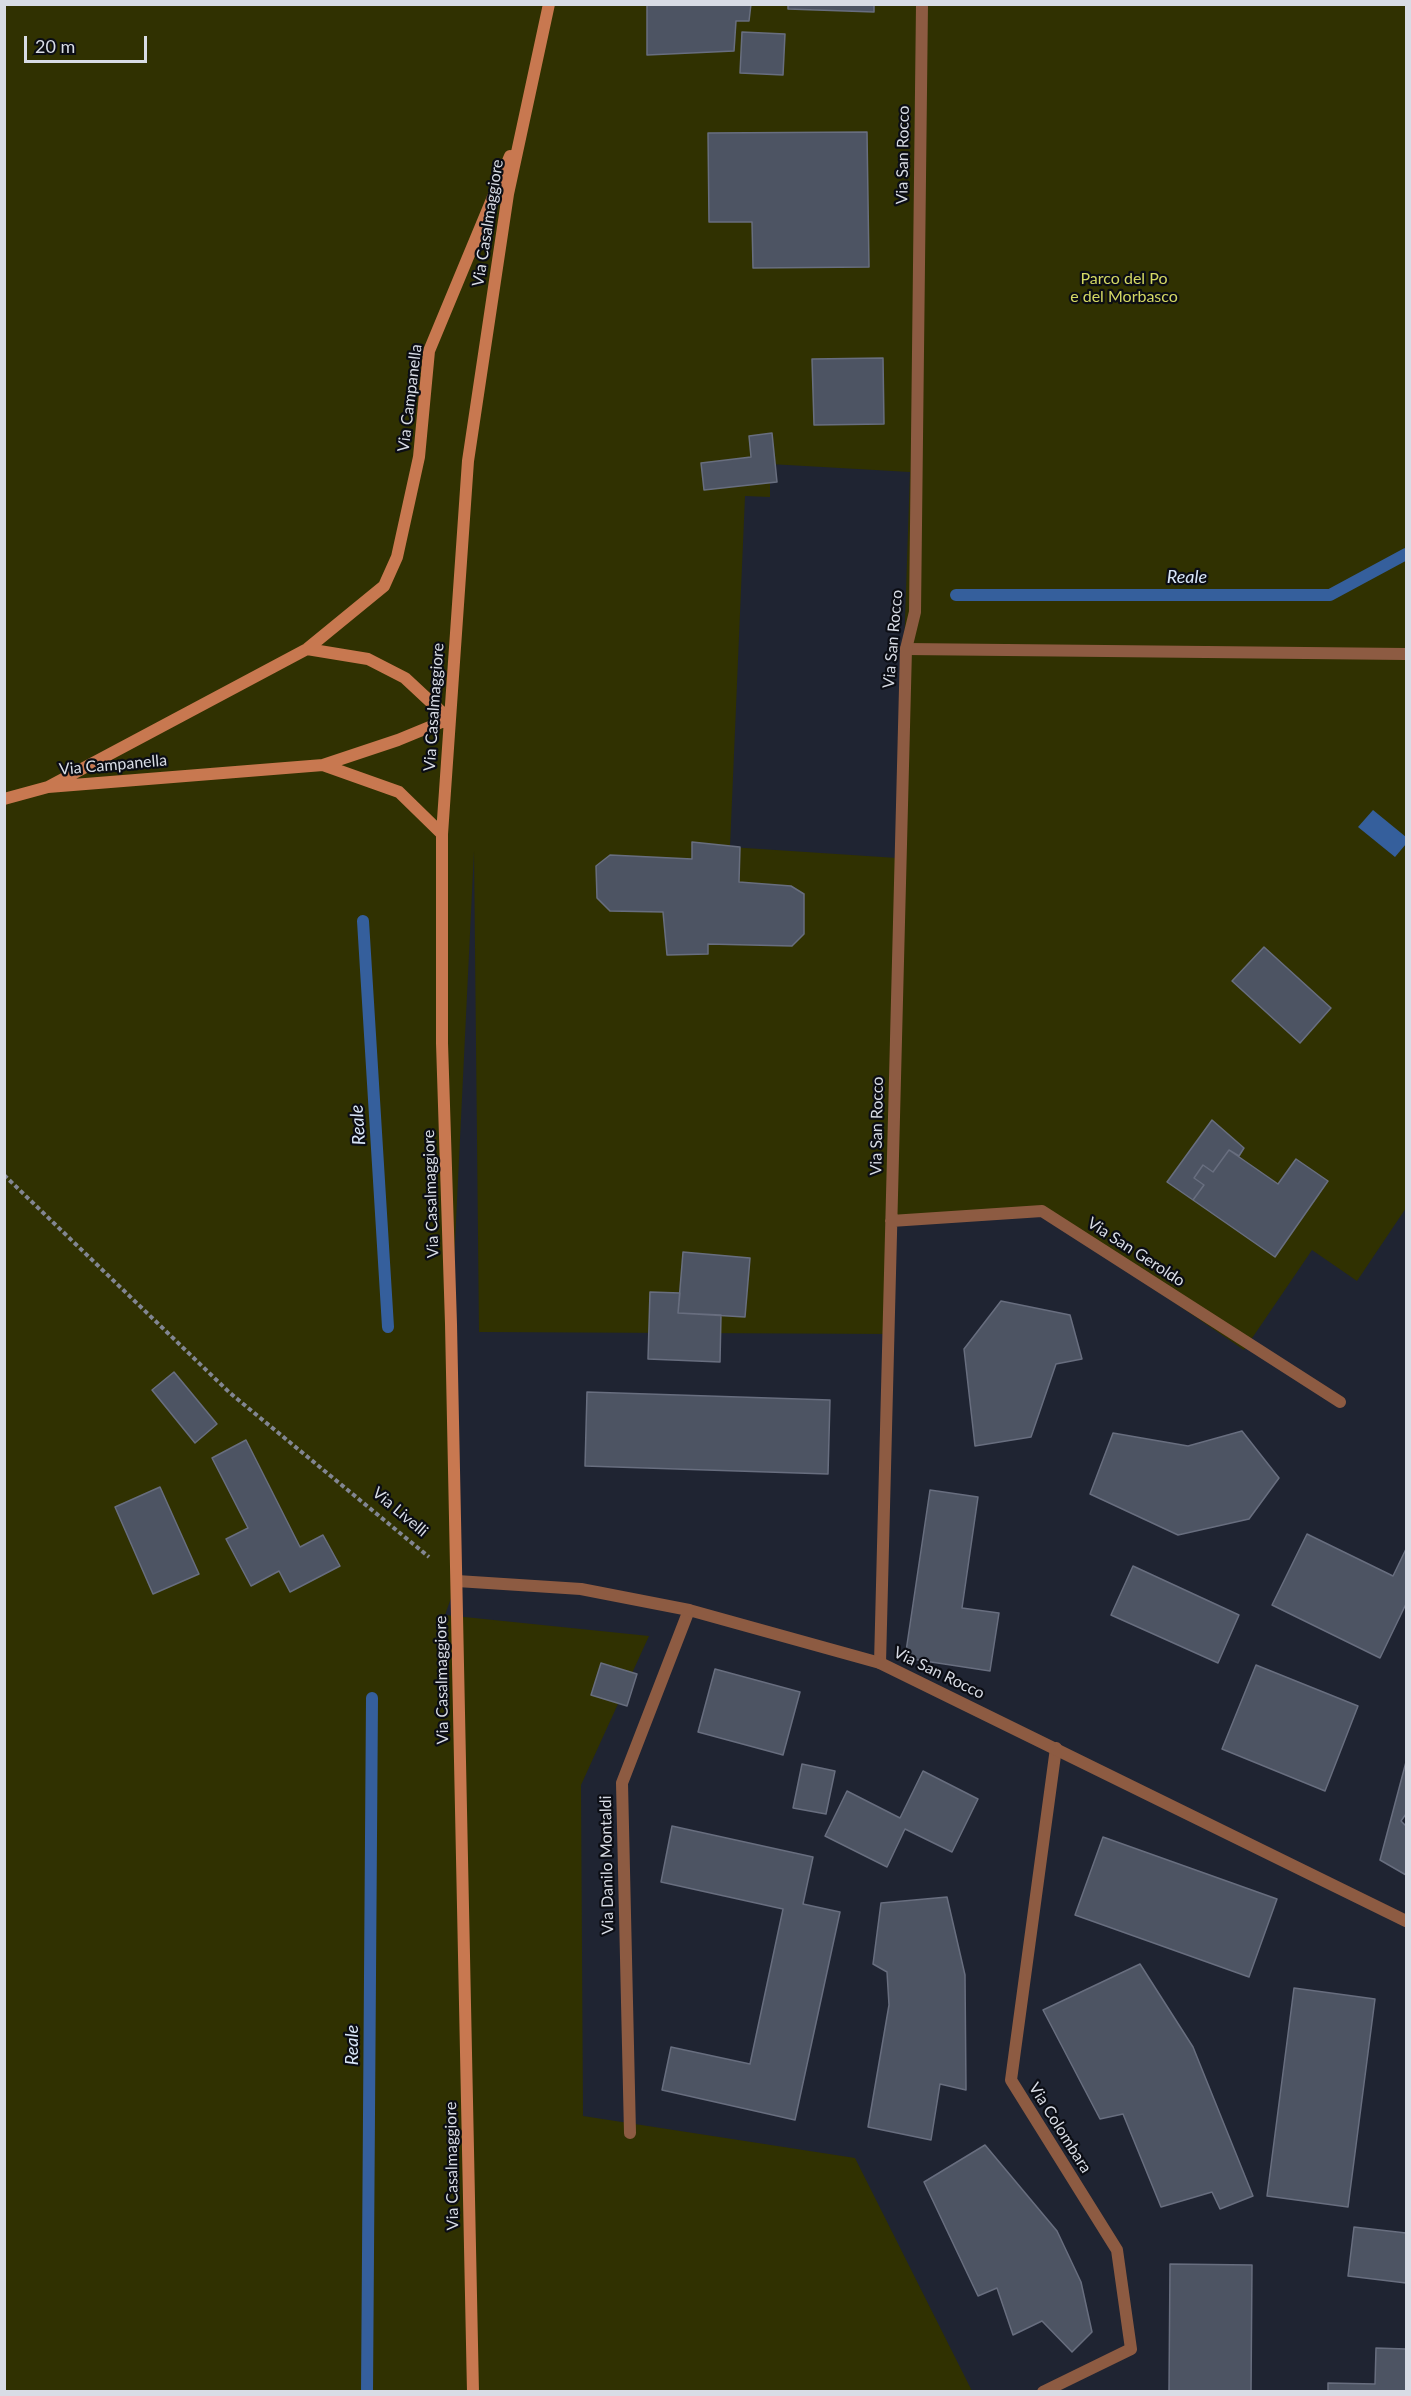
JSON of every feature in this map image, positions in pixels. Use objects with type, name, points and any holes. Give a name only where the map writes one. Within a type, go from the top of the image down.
[{"type":"main road","name":"Via Casalmaggiore","points":[[473,2391],[452,1324],[442,1043],[442,834],[468,460],[508,194],[549,4]]},
{"type":"main road","name":"Via Campanella","points":[[48,787],[307,649],[384,586],[397,556],[419,457],[429,351],[522,128]]},
{"type":"main road","points":[[307,649],[368,659],[405,678],[449,719]]},
{"type":"main road","name":"Via Campanella","points":[[4,799],[48,787],[323,765],[398,740],[449,719]]},
{"type":"main road","name":"Via Campanella","points":[[323,765],[399,792],[442,834]]},
{"type":"street","name":"Via San Rocco","points":[[922,4],[915,612],[906,649],[880,1663],[1407,1921]]},
{"type":"street","points":[[906,649],[1407,654]]},
{"type":"street","name":"Via San Geroldo","points":[[891,1221],[1042,1211],[1340,1402]]},
{"type":"street","points":[[457,1581],[581,1588],[689,1610],[880,1663]]},
{"type":"street","name":"Via Danilo Montaldi","points":[[630,2133],[622,1783],[689,1610]]},
{"type":"street","name":"Via Colombara","points":[[1043,2391],[1131,2349],[1117,2250],[1011,2080],[1056,1748]]},
{"type":"path","name":"Via Livelli","points":[[4,1175],[230,1393],[457,1581]]},
{"type":"green space","name":"Parco del Po e del Morbasco","points":[[5,5],[1406,5],[1406,1208],[1357,1281],[1312,1250],[1244,1350],[1043,1213],[892,1221],[893,1334],[479,1332],[474,851],[451,1324],[457,1581],[445,1615],[649,1636],[581,1785],[583,2116],[855,2158],[972,2391],[5,2392]],"holes":[[[770,464],[910,472],[897,858],[730,847],[745,496],[770,497]]]},
{"type":"water","points":[[1373,810],[1406,837],[1406,844],[1395,857],[1358,827]]},
{"type":"building","points":[[647,4],[751,4],[749,21],[736,21],[734,51],[647,55]]},
{"type":"building","points":[[788,4],[874,4],[874,12],[788,9]]},
{"type":"building","points":[[742,32],[785,34],[783,75],[740,73]]},
{"type":"building","points":[[867,132],[869,267],[753,268],[752,222],[709,222],[708,133]]},
{"type":"building","points":[[883,358],[884,424],[814,425],[812,359]]},
{"type":"building","points":[[772,433],[777,482],[704,490],[701,463],[751,457],[749,436]]},
{"type":"building","points":[[692,842],[740,847],[739,882],[791,886],[804,894],[804,934],[792,946],[708,944],[708,954],[667,955],[663,912],[610,911],[597,898],[596,866],[610,855],[692,859]]},
{"type":"building","points":[[1264,947],[1331,1008],[1300,1043],[1232,981]]},
{"type":"building","points":[[1212,1120],[1244,1148],[1239,1156],[1229,1150],[1213,1172],[1203,1165],[1194,1178],[1204,1185],[1193,1200],[1167,1182]]},
{"type":"building","points":[[1229,1150],[1278,1184],[1296,1159],[1328,1181],[1275,1257],[1193,1200],[1204,1185],[1194,1178],[1203,1165],[1213,1172]]},
{"type":"building","points":[[683,1252],[750,1258],[745,1317],[678,1313]]},
{"type":"building","points":[[650,1292],[680,1293],[678,1313],[721,1315],[720,1362],[648,1359]]},
{"type":"building","points":[[1001,1301],[1070,1315],[1082,1359],[1056,1364],[1031,1437],[975,1446],[964,1349]]},
{"type":"building","points":[[174,1372],[217,1424],[195,1443],[152,1390]]},
{"type":"building","points":[[587,1392],[830,1400],[828,1474],[585,1466]]},
{"type":"building","points":[[1242,1431],[1279,1478],[1249,1519],[1178,1535],[1090,1494],[1113,1433],[1188,1446]]},
{"type":"building","points":[[246,1440],[300,1547],[323,1535],[340,1566],[290,1592],[279,1571],[251,1586],[226,1539],[248,1528],[212,1458]]},
{"type":"building","points":[[160,1487],[199,1574],[153,1594],[115,1507]]},
{"type":"building","points":[[930,1490],[978,1497],[962,1608],[999,1613],[990,1671],[905,1658]]},
{"type":"building","points":[[1307,1534],[1393,1576],[1406,1549],[1406,1604],[1380,1658],[1272,1605]]},
{"type":"building","points":[[1133,1566],[1239,1615],[1218,1663],[1111,1615]]},
{"type":"building","points":[[601,1663],[637,1674],[627,1706],[591,1695]]},
{"type":"building","points":[[1256,1665],[1358,1706],[1325,1791],[1222,1749]]},
{"type":"building","points":[[715,1669],[800,1692],[783,1755],[698,1732]]},
{"type":"building","points":[[1406,1762],[1406,1814],[1401,1821],[1406,1826],[1406,1875],[1380,1860]]},
{"type":"building","points":[[802,1764],[835,1771],[826,1814],[793,1808]]},
{"type":"building","points":[[923,1771],[978,1799],[952,1852],[905,1829],[887,1867],[825,1836],[847,1791],[900,1818]]},
{"type":"building","points":[[672,1826],[813,1857],[803,1904],[840,1912],[795,2120],[662,2090],[671,2047],[750,2064],[783,1909],[661,1882]]},
{"type":"building","points":[[1103,1837],[1277,1899],[1249,1977],[1075,1915]]},
{"type":"building","points":[[947,1897],[965,1975],[966,2090],[940,2084],[931,2140],[868,2127],[889,2005],[887,1972],[873,1964],[881,1903]]},
{"type":"building","points":[[1140,1964],[1193,2047],[1253,2196],[1220,2209],[1212,2192],[1161,2207],[1123,2114],[1100,2119],[1043,2010]]},
{"type":"building","points":[[1294,1988],[1375,1999],[1348,2207],[1267,2196]]},
{"type":"building","points":[[985,2145],[1057,2231],[1081,2282],[1092,2332],[1072,2352],[1042,2321],[1013,2335],[997,2288],[978,2296],[924,2182]]},
{"type":"building","points":[[1354,2227],[1406,2233],[1406,2283],[1348,2276]]},
{"type":"building","points":[[1170,2264],[1252,2265],[1251,2392],[1169,2392]]},
{"type":"building","points":[[1376,2348],[1406,2349],[1406,2392],[1328,2392],[1328,2383],[1375,2384]]},
{"type":"waterway","name":"Reale","points":[[956,595],[1330,595],[1406,554]]},
{"type":"waterway","name":"Reale","points":[[363,921],[388,1327]]},
{"type":"waterway","name":"Reale","points":[[367,2392],[372,1698]]}]
